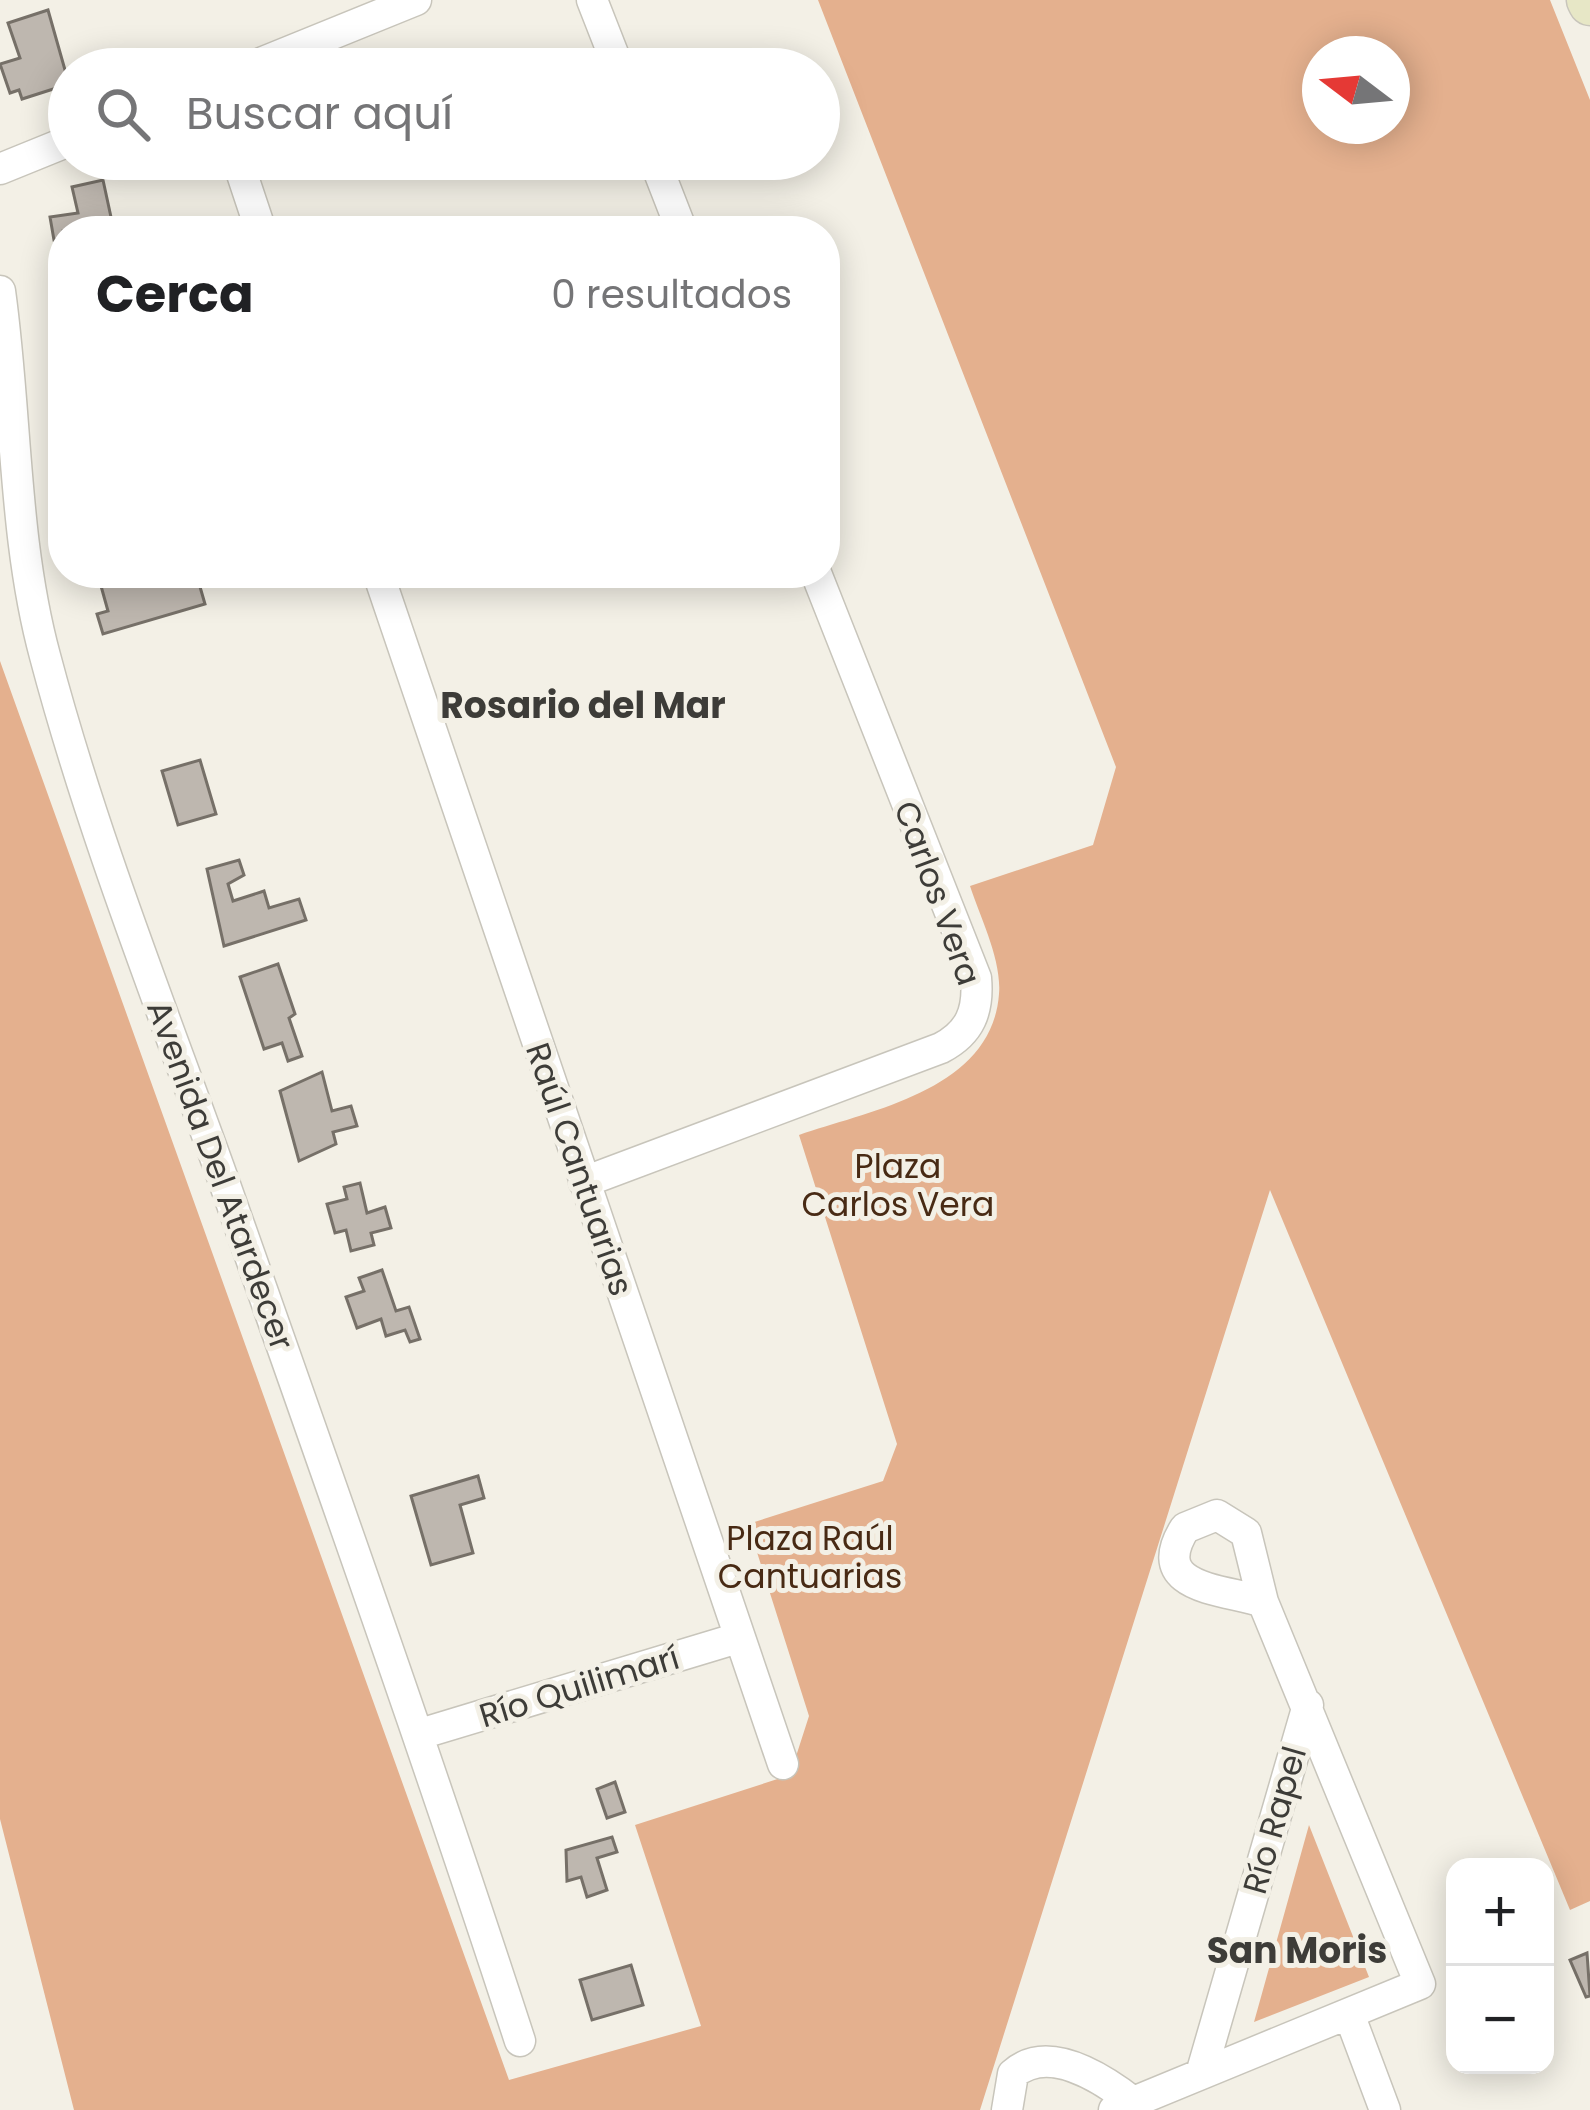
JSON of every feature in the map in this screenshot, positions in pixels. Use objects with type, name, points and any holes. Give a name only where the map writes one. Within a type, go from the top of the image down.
[{"type":"street","points":[[298,48],[416,0]]},
{"type":"street","points":[[592,0],[611,48]]},
{"type":"street","points":[[0,169],[48,150]]},
{"type":"street","points":[[243,180],[256,216]]},
{"type":"street","points":[[662,180],[676,216]]},
{"type":"street","name":"Avenida Del Atardecer","points":[[0,291],[15,395],[12,566],[96,822],[420,1735],[520,2042]]},
{"type":"street","name":"Raúl Cantuarias","points":[[383,588],[783,1764]]},
{"type":"street","name":"Carlos Vera","points":[[584,1182],[941,1048],[960,1036],[975,1012],[976,978],[822,588]]},
{"type":"street","name":"Río Rapel","points":[[1263,1602],[1420,1984],[1349,2014]]},
{"type":"street","name":"Río Quilimarí","points":[[420,1735],[738,1638]]},
{"type":"street","name":"Río Rapel","points":[[1201,2074],[1307,1705]]},
{"type":"street","points":[[1007,2110],[1013,2074],[1035,2060],[1048,2059],[1111,2085],[1123,2106],[1349,2014],[1384,2110]]},
{"type":"green space","points":[[818,0],[1550,0],[1590,100],[1590,1901],[1570,1910],[1554,1872],[1554,1858],[1548,1858],[1270,1190],[980,2110],[74,2110],[0,1819],[0,661],[509,2080],[701,2026],[635,1825],[790,1775],[809,1716],[748,1524],[883,1481],[897,1444],[799,1135],[923,1091],[975,1053],[991,1027],[999,981],[970,886],[1093,845],[1116,767]]},
{"type":"green space","points":[[1309,1825],[1369,1977],[1254,2022]]},
{"type":"building","points":[[48,10],[59,48],[48,48],[48,91],[22,99],[19,90],[10,93],[0,64],[20,58],[8,23]]},
{"type":"building","points":[[103,180],[111,216],[57,216],[78,213],[72,187]]},
{"type":"building","points":[[102,588],[200,588],[205,604],[103,634],[97,614],[108,611]]},
{"type":"building","points":[[200,760],[216,814],[178,825],[162,771]]},
{"type":"building","points":[[239,860],[244,875],[228,884],[233,901],[264,891],[269,908],[299,899],[306,920],[224,946],[207,869]]},
{"type":"building","points":[[278,964],[295,1014],[289,1018],[302,1056],[288,1061],[282,1043],[264,1049],[240,977]]},
{"type":"building","points":[[322,1072],[332,1111],[351,1106],[357,1126],[333,1132],[336,1144],[299,1161],[280,1091]]},
{"type":"building","points":[[360,1183],[367,1213],[385,1207],[391,1228],[371,1233],[374,1245],[351,1251],[346,1230],[335,1233],[327,1204],[347,1199],[344,1187]]},
{"type":"building","points":[[382,1270],[396,1311],[409,1307],[420,1339],[410,1342],[405,1330],[386,1336],[381,1319],[357,1328],[346,1297],[364,1291],[359,1278]]},
{"type":"building","points":[[478,1476],[484,1498],[460,1505],[473,1553],[431,1565],[411,1496]]},
{"type":"building","points":[[615,1782],[625,1812],[607,1818],[597,1789]]},
{"type":"building","points":[[612,1837],[617,1852],[597,1858],[607,1890],[587,1897],[581,1877],[567,1881],[566,1850]]},
{"type":"building","points":[[1587,1953],[1590,1996],[1586,1997],[1570,1960]]},
{"type":"building","points":[[631,1965],[643,2005],[592,2020],[580,1980]]},
{"type":"district","name":"Rosario del Mar","points":[[583,705]]},
{"type":"district","name":"San Moris","points":[[1297,1950]]},
{"type":"park label","name":"Plaza Carlos Vera","points":[[898,1185]]},
{"type":"park label","name":"Plaza Raúl Cantuarias","points":[[810,1557]]}]
